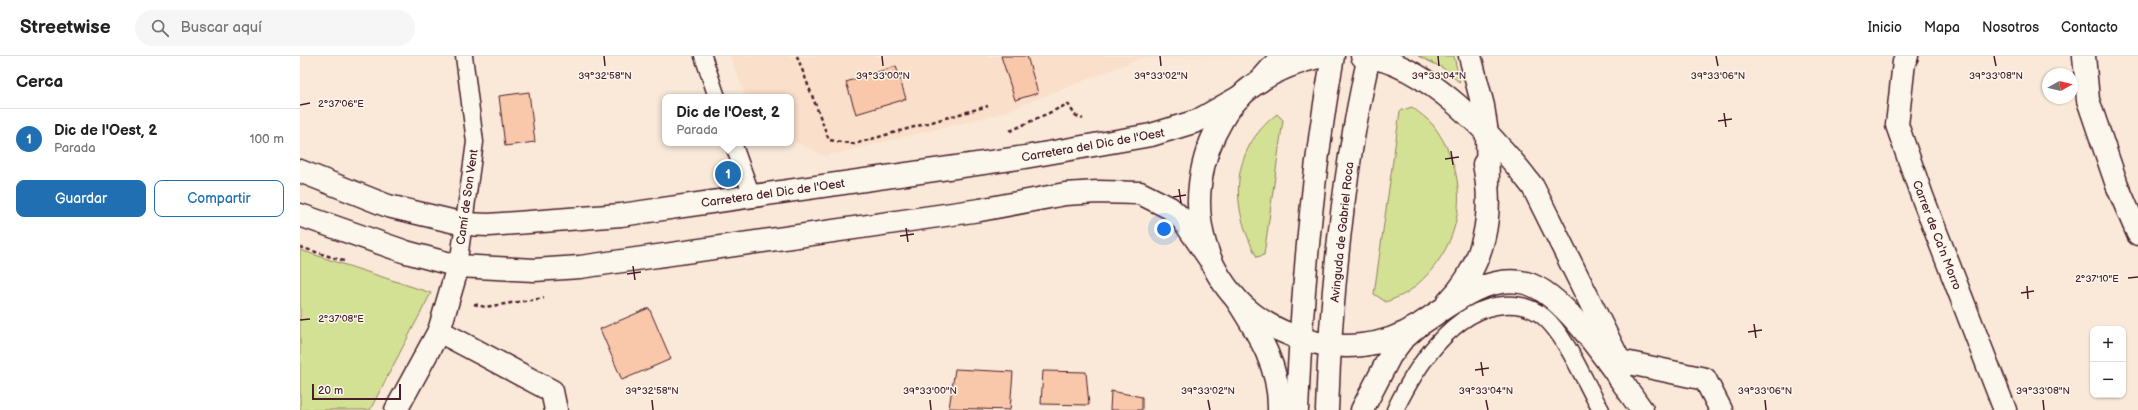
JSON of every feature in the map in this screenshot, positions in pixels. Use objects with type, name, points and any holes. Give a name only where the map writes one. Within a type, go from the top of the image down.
[{"type":"main road","points":[[1260,81],[1282,56]]},
{"type":"main road","points":[[1210,260],[1202,233],[1199,183],[1204,158],[1213,136],[1225,115],[1242,95],[1260,81],[1280,69],[1322,56]]},
{"type":"main road","points":[[1297,410],[1300,339],[1307,244],[1322,114],[1333,56]]},
{"type":"main road","points":[[1367,56],[1391,63],[1413,72],[1432,84],[1487,133],[1518,167],[1532,188],[1645,410]]},
{"type":"main road","name":"Avinguda de Gabriel Roca","points":[[1328,410],[1331,345],[1342,203],[1367,56]]},
{"type":"main road","points":[[1362,410],[1390,356],[1402,340],[1438,311],[1456,294],[1480,253],[1488,215],[1487,133],[1470,56]]},
{"type":"main road","name":"Carrer de Ca'n Morro","points":[[1907,56],[1904,62],[1897,125],[1925,204],[2005,410]]},
{"type":"main road","points":[[2084,56],[2088,100],[2118,185],[2138,234]]},
{"type":"main road","name":"Carretera del Dic de l'Oest","points":[[300,172],[388,206],[464,224],[511,224],[621,215],[1025,157],[1151,135],[1197,121],[1242,95]]},
{"type":"main road","points":[[1450,100],[1476,138],[1488,183]]},
{"type":"main road","points":[[300,215],[406,252],[458,266],[534,270],[580,267],[980,210],[1065,194],[1117,191],[1140,193],[1170,208],[1183,220],[1260,336],[1276,376],[1280,410]]},
{"type":"main road","points":[[396,410],[439,331],[458,266]]},
{"type":"main road","points":[[1438,311],[1472,292],[1492,284],[1517,281],[1528,284],[1545,292],[1575,320],[1642,410]]},
{"type":"main road","points":[[1234,297],[1254,316],[1277,330],[1300,339],[1331,345],[1347,346],[1380,342],[1418,326]]},
{"type":"main road","points":[[439,331],[552,391],[556,410]]},
{"type":"main road","points":[[1620,361],[1705,379],[1722,410]]},
{"type":"lane","name":"Camí de Son Vent","points":[[458,266],[475,142],[464,56]]},
{"type":"lane","points":[[703,56],[716,94]]},
{"type":"lane","points":[[734,146],[752,196]]},
{"type":"lane","points":[[1472,292],[1496,289],[1509,291],[1529,302],[1550,323],[1566,347],[1600,410]]},
{"type":"lane","points":[[1395,410],[1410,382],[1431,353],[1445,336],[1465,318],[1489,307],[1511,304],[1532,309],[1550,323]]},
{"type":"path","points":[[797,56],[829,140],[854,144],[988,106]]},
{"type":"shaded area","points":[[730,56],[1237,56],[1141,58],[999,114],[825,156],[794,141],[794,94],[745,94]]},
{"type":"green space","points":[[1418,56],[1454,56],[1460,83],[1443,68]]},
{"type":"green space","points":[[1412,107],[1433,125],[1446,147],[1455,169],[1458,191],[1457,214],[1452,235],[1441,256],[1427,275],[1408,292],[1386,302],[1374,294],[1400,111]]},
{"type":"green space","points":[[1277,114],[1283,120],[1264,255],[1257,257],[1248,238],[1242,219],[1239,200],[1239,181],[1242,162],[1250,145],[1261,129]]},
{"type":"green space","points":[[300,250],[431,293],[370,410],[300,410]]},
{"type":"building","points":[[1001,56],[1027,56],[1038,93],[1015,100]]},
{"type":"building","points":[[896,66],[906,99],[856,114],[846,82]]},
{"type":"building","points":[[529,92],[535,142],[505,146],[499,96]]},
{"type":"building","points":[[649,308],[671,359],[622,380],[600,329]]},
{"type":"building","points":[[955,369],[1013,372],[1010,410],[949,408]]},
{"type":"building","points":[[1043,371],[1086,372],[1089,405],[1041,404]]},
{"type":"building","points":[[1111,391],[1142,397],[1142,410],[1110,410]]},
{"type":"place","name":"Dic de l'Oest, 2","points":[[728,174]]}]
